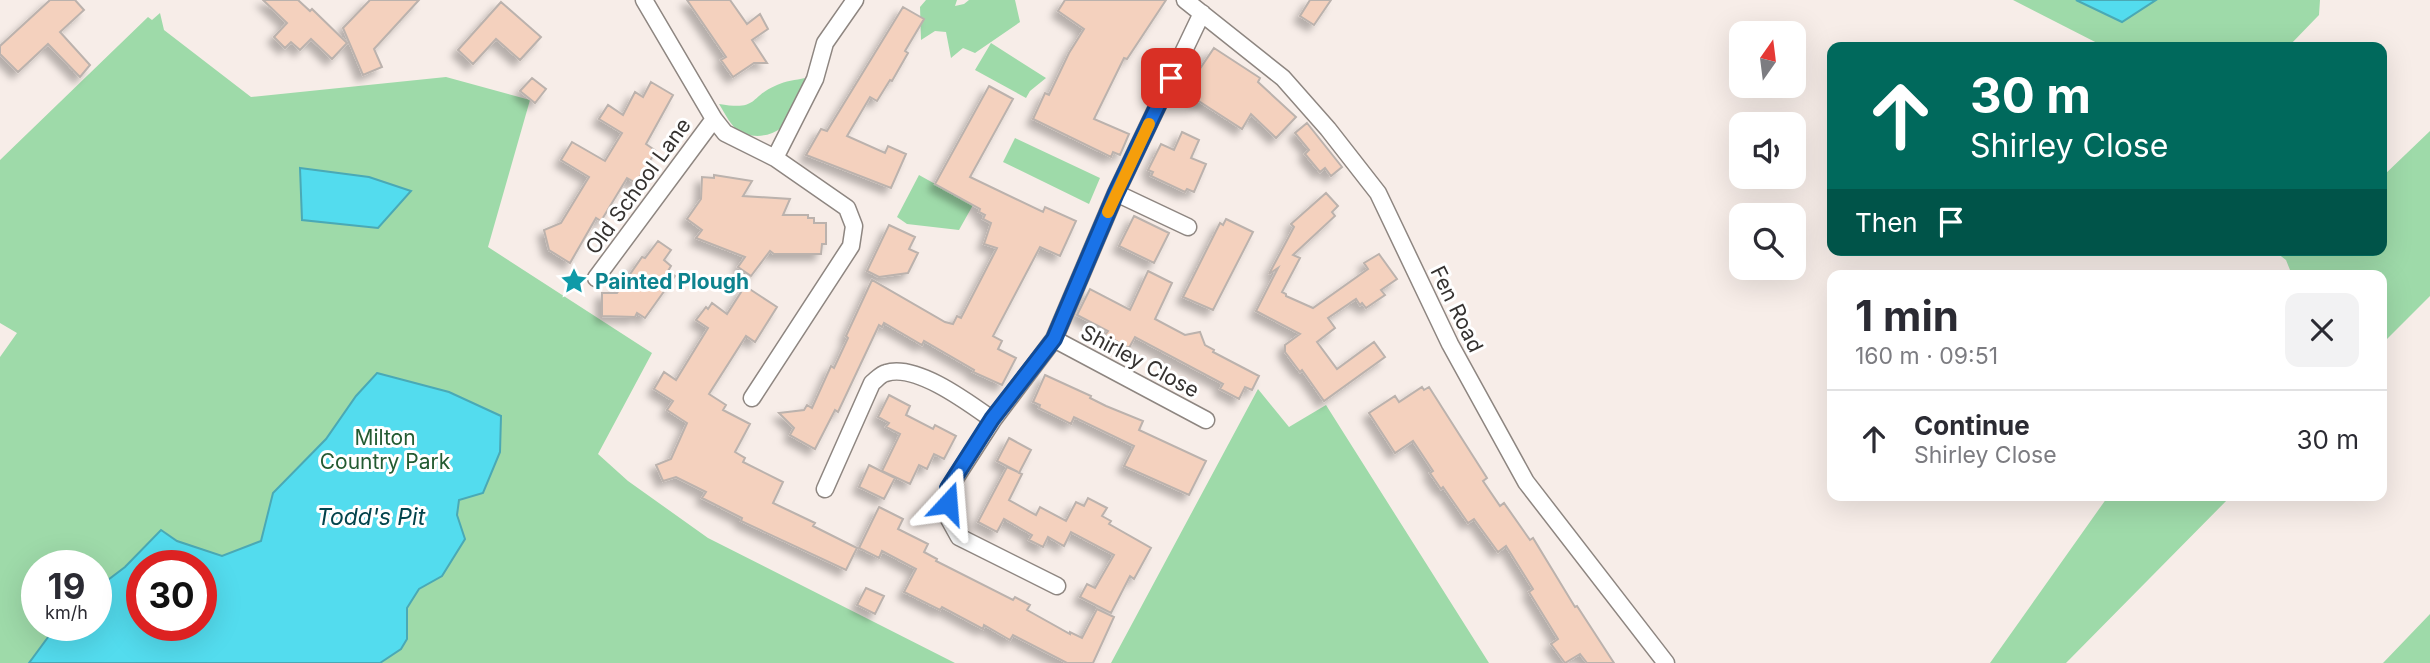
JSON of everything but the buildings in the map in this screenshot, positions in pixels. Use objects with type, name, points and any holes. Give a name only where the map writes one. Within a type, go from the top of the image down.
[{"type":"street","name":"Old School Lane","points":[[644,0],[714,119],[725,133],[775,158],[847,208],[854,226],[851,246],[752,398]]},
{"type":"street","points":[[775,158],[815,79],[825,43],[855,0]]},
{"type":"street","name":"Fen Road","points":[[1185,0],[1283,78],[1378,193],[1450,344],[1526,482],[1666,663]]},
{"type":"street","name":"Shirley Close","points":[[1057,586],[959,537],[948,519],[948,488],[992,419],[1054,339],[1116,193],[1202,13]]},
{"type":"street","name":"Old School Lane","points":[[596,278],[714,119]]},
{"type":"street","points":[[1116,193],[1188,227]]},
{"type":"street","name":"Shirley Close","points":[[1054,339],[1206,420]]},
{"type":"street","points":[[825,489],[872,383],[885,373],[904,371],[944,387],[992,419]]},
{"type":"green space","points":[[926,0],[957,0],[955,6],[969,0],[1015,0],[1020,22],[975,53],[963,48],[951,58],[946,32],[935,31],[921,40],[920,7]]},
{"type":"green space","points":[[2013,0],[2320,0],[2319,15],[2293,42],[2095,42]]},
{"type":"green space","name":"Milton Country Park","points":[[160,13],[164,30],[251,97],[446,77],[530,100],[488,247],[652,353],[598,454],[628,481],[708,538],[955,663],[0,663],[0,357],[17,333],[0,323],[0,160],[148,17],[152,20]]},
{"type":"green space","points":[[991,43],[1046,78],[1030,91],[1026,98],[975,70]]},
{"type":"green space","points":[[805,78],[788,118],[781,128],[770,134],[758,136],[740,132],[719,104],[748,104],[777,85]]},
{"type":"green space","points":[[2430,131],[2430,296],[2387,339],[2387,270],[2290,270],[2286,260],[2281,256],[2387,256],[2387,172]]},
{"type":"green space","points":[[1015,138],[1100,178],[1089,204],[1003,162]]},
{"type":"green space","points":[[919,175],[973,205],[959,230],[907,224],[897,217]]},
{"type":"green space","points":[[1258,389],[1289,427],[1326,405],[1489,663],[1111,663]]},
{"type":"green space","points":[[2105,501],[2226,501],[2066,663],[1990,663]]},
{"type":"green space","points":[[2430,614],[2430,663],[2383,663]]},
{"type":"water","points":[[2076,0],[2156,0],[2122,22]]},
{"type":"water","points":[[300,168],[369,177],[411,191],[378,228],[302,220]]},
{"type":"water","name":"Todd's Pit","points":[[377,373],[449,392],[501,416],[500,452],[483,493],[459,500],[457,515],[465,539],[442,576],[419,589],[407,608],[407,639],[401,649],[380,663],[29,663],[45,641],[112,641],[112,577],[126,566],[126,641],[217,641],[217,554],[222,556],[261,541],[273,493],[326,439],[356,396]]},
{"type":"water","name":"Todd's Pit","points":[[161,530],[177,541],[204,550],[142,550]]},
{"type":"slow traffic","points":[[1108,212],[1149,124]]},
{"type":"place","name":"Painted Plough","points":[[574,281]]},
{"type":"route","points":[[948,503],[948,488],[992,419],[1054,339],[1116,193],[1171,78]]}]
